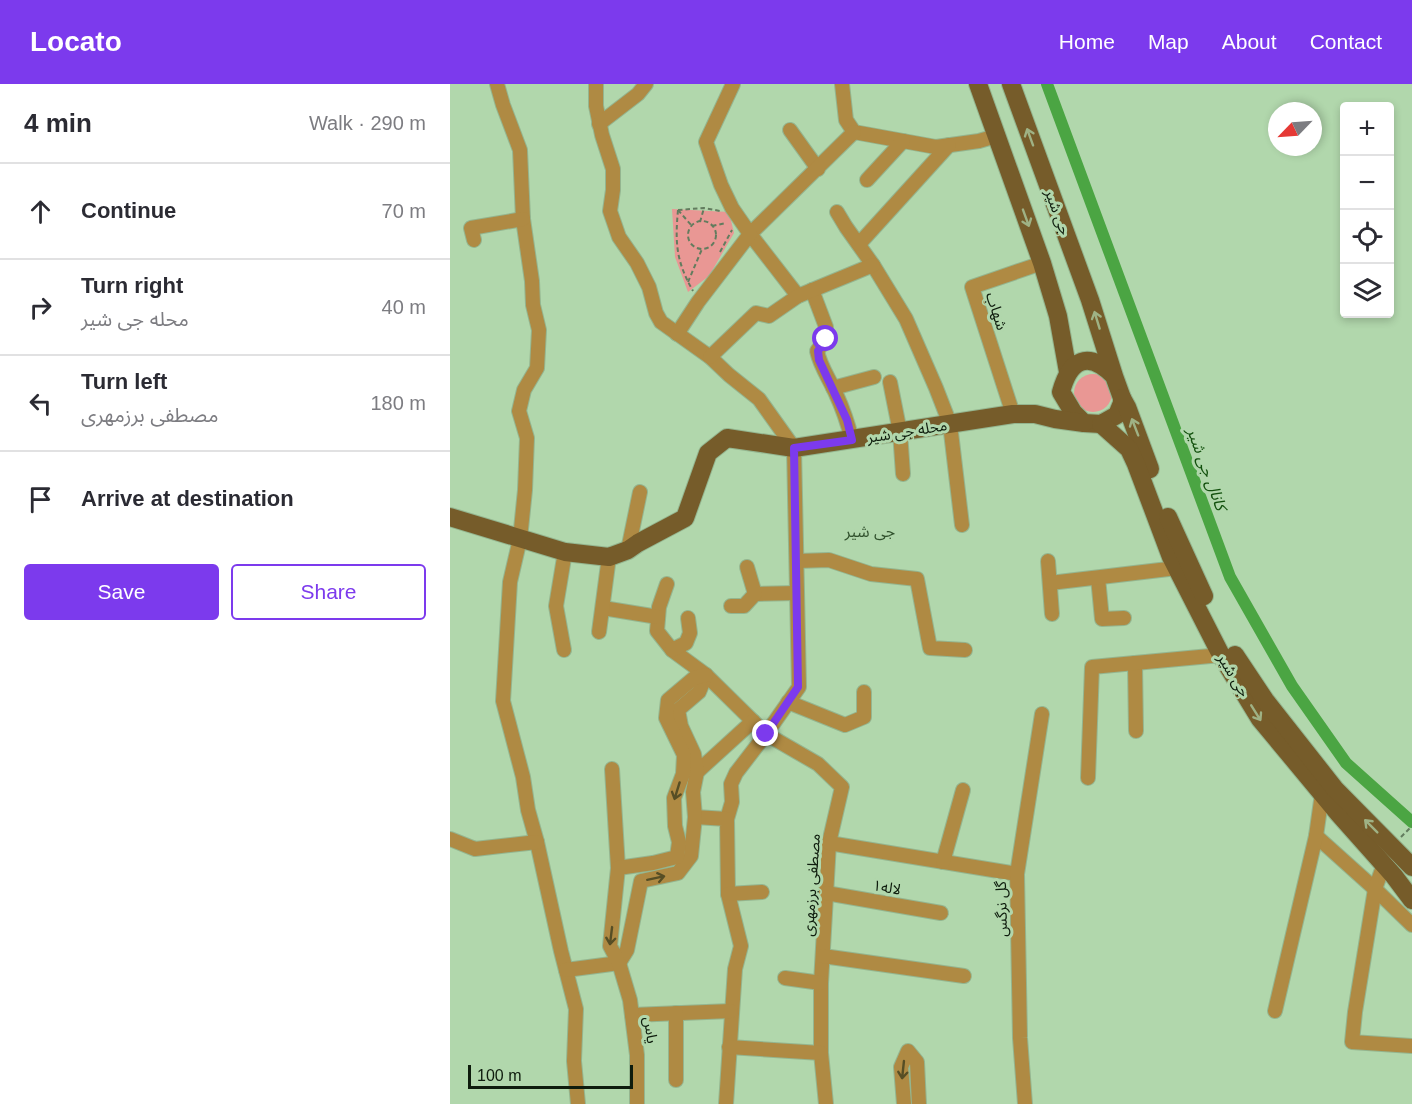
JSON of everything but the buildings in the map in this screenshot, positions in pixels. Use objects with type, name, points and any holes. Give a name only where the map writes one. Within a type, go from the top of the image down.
[{"type":"main road","points":[[978,84],[1042,263],[1058,316],[1068,372],[1055,401],[1035,414]]},
{"type":"main road","name":"جی شیر","points":[[1011,84],[1090,300],[1114,376]]},
{"type":"main road","points":[[1061,392],[1073,412],[1093,423],[1117,415],[1122,403],[1114,376],[1108,370],[1090,361],[1080,362],[1068,372]]},
{"type":"main road","name":"جی شیر","points":[[1122,398],[1173,530],[1234,655],[1265,700],[1335,789],[1412,867]]},
{"type":"main road","name":"محله جی شیر","points":[[609,558],[685,518],[708,453],[727,438],[794,448],[1013,414],[1035,414],[1055,419],[1093,423]]},
{"type":"main road","name":"جی شیر","points":[[1093,423],[1129,448],[1171,557],[1221,655],[1260,719],[1412,900]]},
{"type":"main road","points":[[450,517],[565,552],[609,558]]},
{"type":"street","points":[[497,84],[520,150],[533,305],[539,330],[537,368],[524,390],[519,411],[527,438],[525,490],[520,539],[510,582],[503,701],[576,1009],[574,1061],[578,1104]]},
{"type":"street","points":[[596,84],[596,106],[613,169],[610,211],[619,237],[637,263],[649,287],[660,322],[710,357],[759,399],[794,448],[798,687],[736,773],[731,784],[732,802],[727,819],[728,894],[741,946],[735,969],[731,1011],[726,1104]]},
{"type":"street","points":[[600,124],[638,94],[646,84]]},
{"type":"street","points":[[733,84],[706,142],[721,186],[732,208],[798,296]]},
{"type":"street","points":[[842,84],[846,120],[854,132],[936,147],[979,141],[996,136]]},
{"type":"street","points":[[790,130],[818,168]]},
{"type":"street","points":[[677,334],[750,234],[854,132]]},
{"type":"street","points":[[867,180],[903,141]]},
{"type":"street","points":[[859,244],[949,146]]},
{"type":"street","points":[[837,212],[873,265],[906,320],[950,424],[962,525]]},
{"type":"street","points":[[474,240],[471,228],[524,219]]},
{"type":"street","name":"شهاب","points":[[1013,414],[972,287],[1042,263]]},
{"type":"street","points":[[710,357],[756,313],[768,316],[798,296],[873,265]]},
{"type":"street","points":[[812,290],[826,327],[826,339],[818,351],[819,360],[847,420],[852,440]]},
{"type":"street","points":[[833,388],[874,377]]},
{"type":"street","points":[[890,382],[900,432],[903,474]]},
{"type":"street","points":[[628,550],[640,492]]},
{"type":"street","points":[[564,650],[556,606],[565,552]]},
{"type":"street","points":[[600,632],[609,558]]},
{"type":"street","points":[[797,561],[829,560],[871,574],[917,579],[930,648],[965,650]]},
{"type":"street","points":[[1048,561],[1052,614]]},
{"type":"street","points":[[747,567],[755,594]]},
{"type":"street","points":[[1050,583],[1177,568]]},
{"type":"street","points":[[1098,578],[1102,619],[1124,618]]},
{"type":"street","points":[[667,584],[659,607],[657,631],[672,650],[706,675],[766,734]]},
{"type":"street","points":[[731,606],[744,606],[755,594],[797,593]]},
{"type":"street","points":[[603,608],[658,617]]},
{"type":"street","points":[[672,650],[686,643],[690,633],[688,618]]},
{"type":"street","points":[[1088,778],[1092,667],[1221,655]]},
{"type":"street","points":[[1135,663],[1136,731]]},
{"type":"street","points":[[566,970],[619,963],[627,950],[641,881],[678,873],[691,856],[695,817],[693,792],[697,772],[694,754],[681,726],[678,710],[699,692],[706,675]]},
{"type":"street","points":[[618,868],[677,857],[679,842],[675,826],[674,798],[683,774],[684,755],[666,718],[668,700],[694,678],[706,675]]},
{"type":"street","points":[[788,702],[845,725],[864,717],[864,692]]},
{"type":"street","name":"گل نرگس","points":[[1025,1104],[1020,1038],[1017,874],[1042,714]]},
{"type":"street","points":[[697,772],[753,721]]},
{"type":"street","name":"مصطفی برزمهری","points":[[766,734],[818,764],[842,788],[829,843],[821,983],[821,1053],[826,1104]]},
{"type":"street","name":"یاس","points":[[612,769],[618,868],[610,946],[619,963],[630,1000],[637,1055],[637,1104]]},
{"type":"street","points":[[943,862],[963,790]]},
{"type":"street","points":[[1275,1011],[1316,836],[1322,794]]},
{"type":"street","points":[[695,817],[727,819]]},
{"type":"street","points":[[1316,836],[1375,888],[1412,925]]},
{"type":"street","points":[[450,839],[475,849],[537,842]]},
{"type":"street","points":[[829,843],[1017,874]]},
{"type":"street","points":[[1384,864],[1375,888],[1352,1042],[1412,1047]]},
{"type":"street","points":[[728,894],[762,892]]},
{"type":"street","name":"لاله۱","points":[[826,893],[941,913]]},
{"type":"street","points":[[823,956],[964,976]]},
{"type":"street","points":[[785,978],[821,983]]},
{"type":"street","points":[[632,1016],[731,1011]]},
{"type":"street","points":[[676,1014],[676,1080]]},
{"type":"street","points":[[729,1047],[821,1053]]},
{"type":"street","points":[[904,1104],[902,1067],[908,1051],[917,1062],[919,1104]]},
{"type":"path","points":[[678,210],[704,208],[725,212]]},
{"type":"path","points":[[700,222],[704,208]]},
{"type":"path","points":[[678,210],[692,226]]},
{"type":"path","points":[[678,210],[675,237],[680,264],[694,293],[699,286]]},
{"type":"path","points":[[718,256],[732,230],[732,221]]},
{"type":"path","points":[[700,222],[712,226],[716,235],[713,243],[706,249],[693,246],[688,234],[692,226],[700,222]]},
{"type":"path","points":[[688,282],[702,249]]},
{"type":"path","points":[[1398,841],[1412,826]]},
{"type":"shaded area","points":[[672,209],[729,212],[734,233],[709,276],[688,292],[675,257]]},
{"type":"shaded area","points":[[1093,374],[1107,379],[1112,393],[1107,407],[1093,412],[1079,407],[1074,393],[1079,379]]},
{"type":"waterway","name":"کانال جی شیر","points":[[1047,84],[1230,577],[1292,686],[1346,763],[1412,822]]},
{"type":"district","name":"جی شیر","points":[[870,531]]},
{"type":"route","points":[[766,734],[798,687],[794,448],[852,440],[847,420],[819,360],[818,351],[826,339]]}]
